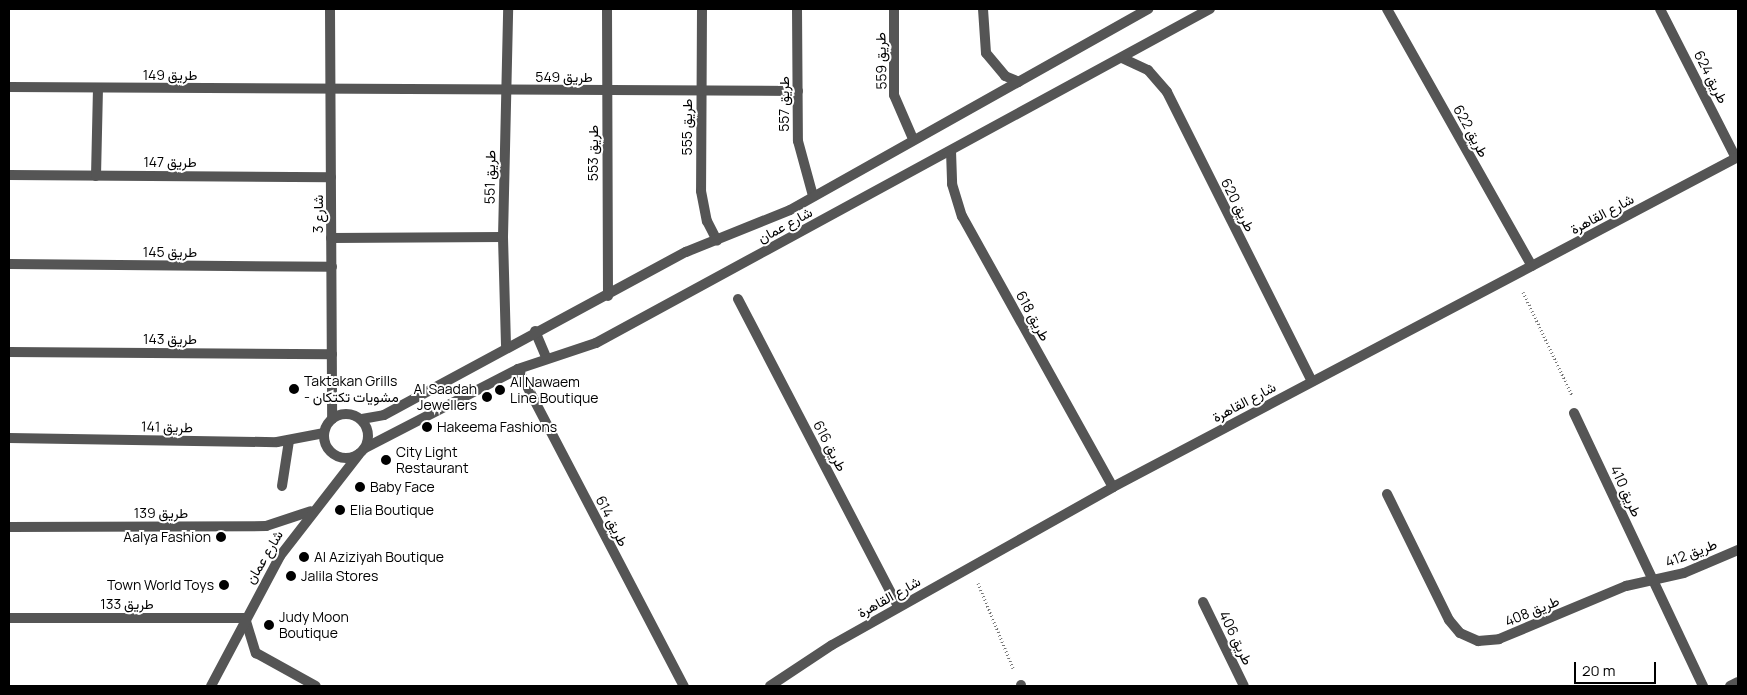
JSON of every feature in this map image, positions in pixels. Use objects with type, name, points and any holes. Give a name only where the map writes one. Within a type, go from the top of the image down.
[{"type":"street","name":"شارع 3","points":[[330,9],[332,419]]},
{"type":"street","name":"طريق 551","points":[[506,346],[503,236],[508,9]]},
{"type":"street","name":"طريق 553","points":[[606,9],[608,296]]},
{"type":"street","name":"طريق 555","points":[[702,9],[701,191],[706,221],[717,241]]},
{"type":"street","name":"طريق 557","points":[[797,9],[799,148],[813,196]]},
{"type":"street","name":"طريق 559","points":[[894,9],[894,95],[912,139]]},
{"type":"street","points":[[983,9],[986,53],[1005,76],[1019,82]]},
{"type":"street","name":"شارع عمان","points":[[362,419],[384,415],[506,346],[608,296],[686,252],[717,241],[813,196],[912,139],[1019,82],[1148,9]]},
{"type":"street","name":"شارع عمان","points":[[211,686],[245,618],[311,511],[362,451],[518,369],[546,358],[596,343],[1210,9]]},
{"type":"street","name":"طريق 622","points":[[1387,9],[1532,266]]},
{"type":"street","name":"طريق 624","points":[[1660,9],[1737,158]]},
{"type":"street","name":"طريق 620","points":[[1122,58],[1148,70],[1167,92],[1312,381]]},
{"type":"street","name":"طريق 149","points":[[9,87],[331,90]]},
{"type":"street","points":[[96,176],[98,88]]},
{"type":"street","name":"طريق 549","points":[[331,90],[798,91]]},
{"type":"street","name":"طريق 618","points":[[952,151],[952,184],[962,216],[1113,487]]},
{"type":"street","name":"شارع القاهرة","points":[[770,686],[898,607],[972,569],[1113,487],[1737,158]]},
{"type":"street","name":"طريق 147","points":[[9,175],[332,177]]},
{"type":"street","points":[[331,238],[503,236]]},
{"type":"street","name":"طريق 145","points":[[9,264],[332,267]]},
{"type":"street","name":"طريق 616","points":[[738,298],[898,607]]},
{"type":"street","points":[[535,331],[546,358]]},
{"type":"street","name":"طريق 143","points":[[9,352],[332,354]]},
{"type":"street","name":"طريق 614","points":[[518,369],[684,686]]},
{"type":"street","points":[[344,413],[362,419],[368,434],[362,451],[335,455],[324,433],[332,419],[344,413]]},
{"type":"street","name":"طريق 410","points":[[1574,413],[1652,580]]},
{"type":"street","name":"طريق 141","points":[[9,438],[289,441],[324,433]]},
{"type":"street","points":[[282,486],[289,441]]},
{"type":"street","name":"طريق 408","points":[[1387,494],[1448,620],[1468,638],[1499,640],[1614,591],[1652,580]]},
{"type":"street","name":"طريق 139","points":[[9,526],[266,526],[311,511]]},
{"type":"street","name":"طريق 412","points":[[1652,580],[1684,573],[1738,550]]},
{"type":"street","points":[[1652,580],[1703,686]]},
{"type":"street","name":"طريق 406","points":[[1203,602],[1244,686]]},
{"type":"street","name":"طريق 133","points":[[9,618],[245,618]]},
{"type":"street","points":[[245,618],[250,643],[260,656],[316,686]]},
{"type":"street","points":[[1730,686],[1738,682]]},
{"type":"path","points":[[1516,275],[1571,394],[1574,413]]},
{"type":"path","points":[[972,569],[1021,686]]},
{"type":"place","name":"Taktakan Grills - مشويات تكتكان","points":[[294,389]]},
{"type":"place","name":"Al Nawaem Line Boutique","points":[[500,390]]},
{"type":"place","name":"Al Saadah Jewellers","points":[[487,397]]},
{"type":"place","name":"Hakeema Fashions","points":[[427,427]]},
{"type":"place","name":"City Light Restaurant","points":[[386,460]]},
{"type":"place","name":"Baby Face","points":[[360,487]]},
{"type":"place","name":"Elia Boutique","points":[[340,510]]},
{"type":"place","name":"Aalya Fashion","points":[[221,537]]},
{"type":"place","name":"Al Aziziyah Boutique","points":[[304,557]]},
{"type":"place","name":"Jalila Stores","points":[[291,576]]},
{"type":"place","name":"Town World Toys","points":[[224,585]]},
{"type":"place","name":"Judy Moon Boutique","points":[[269,625]]}]
